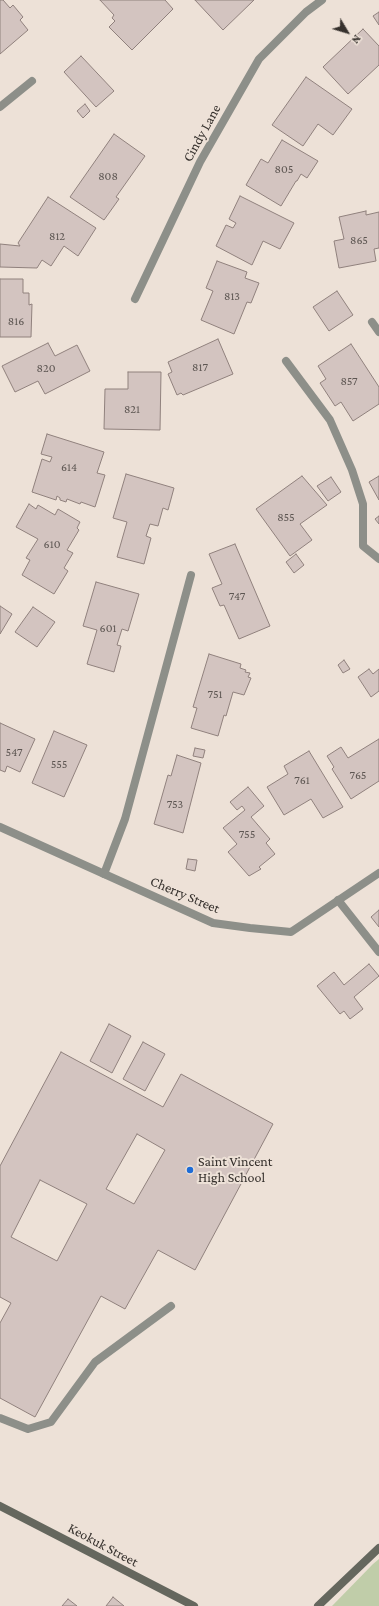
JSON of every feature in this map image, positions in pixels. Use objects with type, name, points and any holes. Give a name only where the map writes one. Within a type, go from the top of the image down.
[{"type":"street","name":"Cindy Lane","points":[[135,299],[200,162],[259,59],[306,12],[322,0]]},
{"type":"street","points":[[0,107],[32,81]]},
{"type":"street","points":[[372,322],[379,332]]},
{"type":"street","points":[[286,362],[330,420],[352,470],[363,504],[363,546],[379,559]]},
{"type":"street","points":[[104,874],[125,819],[190,575]]},
{"type":"street","name":"Cherry Street","points":[[0,827],[213,923],[250,928],[291,932],[379,873]]},
{"type":"street","points":[[338,900],[379,952]]},
{"type":"street","points":[[0,1418],[28,1429],[50,1422],[95,1362],[171,1306]]},
{"type":"street","name":"Keokuk Street","points":[[0,1506],[194,1606]]},
{"type":"street","points":[[318,1606],[379,1548]]},
{"type":"green space","points":[[379,1559],[379,1606],[332,1606],[373,1564]]},
{"type":"building","points":[[0,0],[3,0],[10,8],[13,5],[23,17],[20,20],[28,30],[0,54]]},
{"type":"building","points":[[100,0],[165,0],[173,9],[132,50],[109,27],[115,21],[112,18],[114,15]]},
{"type":"building","points":[[195,0],[254,0],[223,30]]},
{"type":"building","points":[[379,12],[379,25],[373,16]]},
{"type":"building","points":[[363,29],[379,46],[379,65],[348,94],[323,67]]},
{"type":"building","points":[[81,56],[114,91],[96,107],[64,72]]},
{"type":"building","points":[[306,77],[352,109],[333,135],[318,124],[303,146],[272,125]]},
{"type":"building","points":[[85,104],[90,111],[83,118],[77,111]]},
{"type":"building","points":[[114,134],[145,156],[116,197],[119,199],[104,220],[70,197]]},
{"type":"building","points":[[282,140],[318,161],[307,178],[301,174],[281,206],[246,185],[261,159],[268,163]]},
{"type":"building","points":[[240,196],[294,223],[280,249],[263,241],[252,265],[216,246],[226,225],[233,228],[236,223],[229,219]]},
{"type":"building","points":[[48,197],[96,228],[78,256],[64,246],[51,266],[42,260],[37,268],[0,267],[0,244],[20,246],[18,243]]},
{"type":"building","points":[[366,211],[366,215],[379,212],[379,248],[374,249],[376,261],[339,268],[334,241],[344,239],[339,217]]},
{"type":"building","points":[[217,261],[247,272],[245,278],[259,283],[251,303],[247,302],[234,334],[201,320],[213,291],[206,288]]},
{"type":"building","points":[[0,279],[23,279],[23,293],[29,293],[29,305],[32,304],[31,337],[0,337]]},
{"type":"building","points":[[337,291],[353,315],[329,331],[313,307]]},
{"type":"building","points":[[218,339],[233,374],[183,395],[181,393],[177,395],[168,374],[172,372],[168,362]]},
{"type":"building","points":[[48,343],[55,356],[77,345],[90,371],[45,394],[38,381],[15,392],[2,366]]},
{"type":"building","points":[[351,344],[379,387],[379,404],[353,421],[341,402],[335,406],[320,383],[326,379],[318,366]]},
{"type":"building","points":[[128,372],[161,372],[160,430],[104,429],[105,389],[128,389]]},
{"type":"building","points":[[47,434],[104,452],[97,473],[105,475],[95,507],[81,502],[80,504],[67,499],[66,502],[60,500],[57,496],[56,500],[32,492],[42,459],[50,462],[52,457],[41,454]]},
{"type":"building","points":[[126,474],[174,488],[168,510],[163,508],[158,526],[150,524],[146,536],[151,538],[144,564],[117,557],[127,522],[113,518]]},
{"type":"building","points":[[302,476],[327,505],[300,524],[312,540],[290,556],[256,509]]},
{"type":"building","points":[[379,476],[379,500],[369,482]]},
{"type":"building","points":[[331,477],[341,492],[328,501],[317,486]]},
{"type":"building","points":[[29,504],[36,509],[38,505],[55,515],[58,509],[80,522],[77,528],[79,530],[67,550],[73,553],[64,568],[68,571],[54,594],[22,575],[30,560],[26,558],[38,539],[16,527]]},
{"type":"building","points":[[379,516],[379,524],[375,519]]},
{"type":"building","points":[[235,544],[270,626],[239,639],[224,605],[220,606],[212,588],[222,584],[209,554]]},
{"type":"building","points":[[296,554],[304,565],[294,573],[286,562]]},
{"type":"building","points":[[96,582],[139,594],[128,631],[122,629],[117,645],[121,646],[114,672],[87,664],[97,630],[83,626]]},
{"type":"building","points":[[0,606],[12,614],[0,634]]},
{"type":"building","points":[[33,607],[55,622],[37,647],[15,632]]},
{"type":"building","points":[[209,654],[241,664],[240,668],[246,670],[245,672],[250,673],[248,677],[251,678],[244,695],[233,692],[218,736],[191,728],[197,708],[193,707]]},
{"type":"building","points":[[344,660],[350,669],[343,673],[338,665]]},
{"type":"building","points":[[369,669],[373,674],[379,669],[379,691],[371,697],[358,677]]},
{"type":"building","points":[[0,723],[35,739],[20,772],[7,766],[5,772],[0,770]]},
{"type":"building","points":[[54,731],[87,745],[64,797],[32,783]]},
{"type":"building","points":[[379,739],[379,781],[351,799],[332,769],[334,767],[327,756],[341,747],[348,758]]},
{"type":"building","points":[[195,748],[205,750],[203,758],[193,756]]},
{"type":"building","points":[[309,751],[343,807],[323,818],[311,799],[284,815],[267,787],[288,774],[284,766]]},
{"type":"building","points":[[177,755],[201,763],[183,833],[154,824],[168,775],[171,776]]},
{"type":"building","points":[[248,787],[264,806],[251,817],[270,839],[266,843],[275,854],[259,867],[261,869],[249,876],[228,852],[237,844],[223,828],[245,810],[242,806],[237,810],[230,802]]},
{"type":"building","points":[[188,859],[197,860],[195,871],[186,869]]},
{"type":"building","points":[[379,910],[379,927],[371,917]]},
{"type":"building","points":[[369,964],[379,976],[354,997],[363,1009],[350,1019],[344,1011],[340,1014],[317,986],[334,972],[344,985]]},
{"type":"building","points":[[109,1024],[131,1036],[112,1073],[90,1061]]},
{"type":"building","points":[[143,1042],[165,1054],[145,1091],[123,1079]]},
{"type":"building","points":[[61,1052],[163,1107],[181,1074],[273,1124],[195,1270],[158,1250],[125,1309],[101,1296],[35,1417],[0,1398],[0,1323],[11,1303],[0,1297],[0,1166]],"holes":[[[137,1134],[165,1150],[134,1204],[106,1189]],[[40,1180],[87,1204],[57,1261],[11,1237]]]},
{"type":"building","points":[[113,1597],[124,1606],[106,1606]]},
{"type":"building","points":[[68,1599],[77,1606],[62,1606]]},
{"type":"place","name":"Saint Vincent High School","points":[[190,1170]]}]
